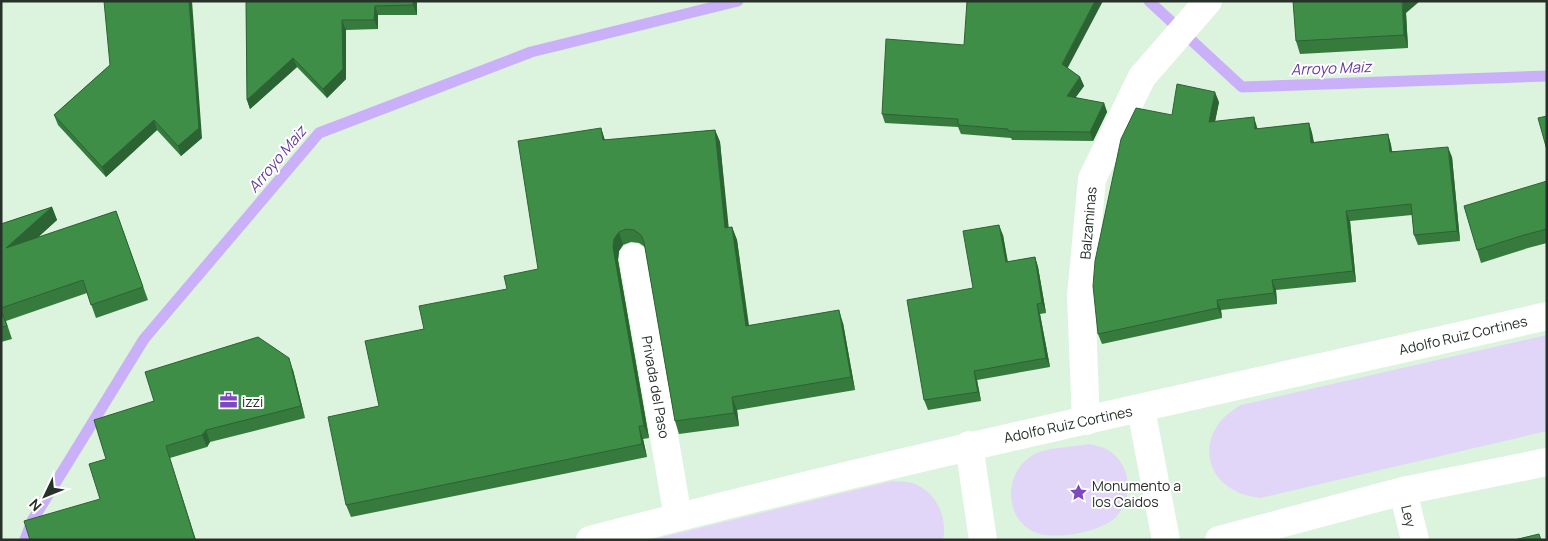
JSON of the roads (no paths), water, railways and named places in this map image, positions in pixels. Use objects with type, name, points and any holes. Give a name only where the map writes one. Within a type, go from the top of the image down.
[{"type":"main road","name":"Balzaminas","points":[[1086,421],[1081,296],[1092,179],[1142,77],[1208,1]]},
{"type":"main road","name":"Privada del Paso","points":[[633,257],[678,517]]},
{"type":"main road","name":"Adolfo Ruiz Cortines","points":[[590,540],[969,445],[1140,409],[1547,316]]},
{"type":"main road","points":[[1140,409],[1166,540]]},
{"type":"main road","points":[[969,445],[983,540]]},
{"type":"main road","points":[[1219,540],[1403,491],[1547,462]]},
{"type":"main road","name":"Ley","points":[[1403,491],[1415,540]]},
{"type":"waterway","name":"Arroyo Maiz","points":[[25,540],[32,521],[144,339],[319,133],[531,52],[738,1]]},
{"type":"waterway","name":"Arroyo Maiz","points":[[1149,1],[1242,87],[1547,76]]},
{"type":"place","name":"izzi","points":[[228,401]]},
{"type":"place","name":"Monumento a los Caidos","points":[[1078,493]]}]
